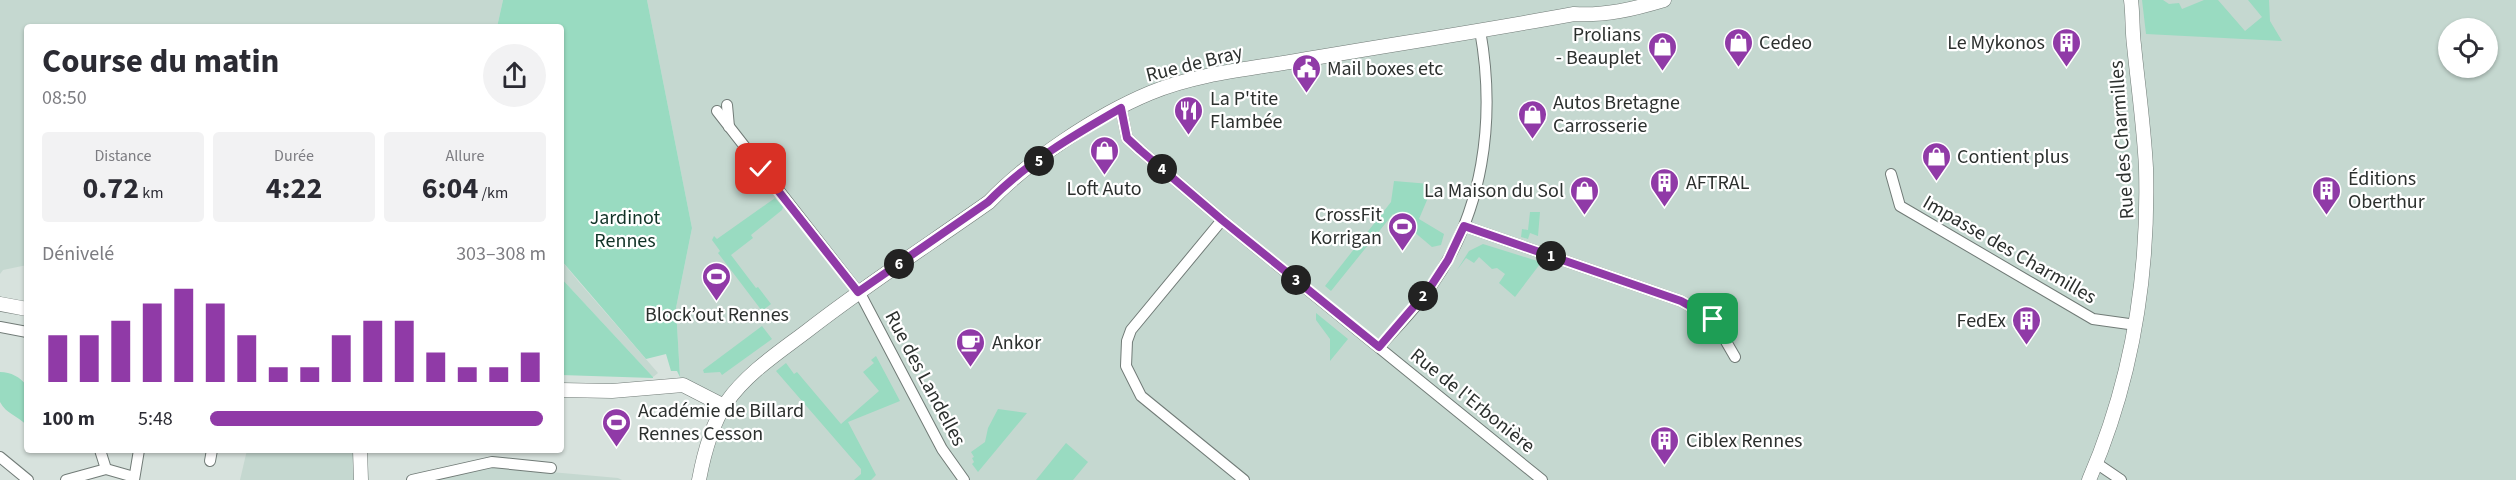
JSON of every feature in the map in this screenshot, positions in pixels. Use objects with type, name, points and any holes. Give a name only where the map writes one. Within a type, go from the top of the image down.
[{"type":"street","name":"Rue de Bray","points":[[699,480],[710,436],[724,406],[743,382],[766,361],[858,292],[988,202],[1000,190],[1070,137],[1149,93],[1195,79],[1574,14],[1598,14],[1635,9],[1664,0]]},
{"type":"street","name":"Rue des Charmilles","points":[[2089,480],[2119,398],[2136,325],[2143,268],[2146,204],[2144,139],[2133,41],[2125,0]]},
{"type":"street","name":"Rue des Charmilles","points":[[2132,0],[2133,41]]},
{"type":"street","points":[[1379,347],[1429,289],[1448,260],[1464,226],[1482,167],[1486,130],[1487,94],[1480,30]]},
{"type":"street","points":[[728,105],[729,128]]},
{"type":"street","name":"Rue de l'Erbonière","points":[[1121,108],[1127,138],[1222,220],[1542,480]]},
{"type":"street","name":"Rue des Landelles","points":[[717,111],[858,292],[887,342],[943,451],[964,480]]},
{"type":"street","name":"Impasse des Charmilles","points":[[1891,174],[1900,206],[2093,319],[2136,325]]},
{"type":"street","points":[[1222,220],[1131,330],[1127,341],[1126,366],[1141,396],[1244,480]]},
{"type":"street","points":[[1464,226],[1681,301],[1713,319],[1735,357]]},
{"type":"street","points":[[0,304],[24,308]]},
{"type":"street","points":[[0,327],[24,331]]},
{"type":"street","points":[[564,390],[612,391],[683,385],[724,406]]},
{"type":"street","points":[[101,453],[106,469]]},
{"type":"street","points":[[66,480],[106,469],[134,479],[138,453]]},
{"type":"street","points":[[360,453],[361,480]]},
{"type":"street","points":[[0,457],[28,480]]},
{"type":"street","points":[[412,480],[492,462],[551,468]]},
{"type":"street","points":[[2096,463],[2121,480]]},
{"type":"shaded area","points":[[0,0],[503,0],[498,24],[24,24],[24,266],[3,270],[0,274]]},
{"type":"shaded area","points":[[647,0],[2516,0],[2516,480],[699,480],[724,406],[683,385],[680,377],[676,308],[692,228]]},
{"type":"shaded area","points":[[564,264],[658,373],[653,377],[564,281]]},
{"type":"shaded area","points":[[246,453],[360,453],[361,480],[240,480]]},
{"type":"shaded area","points":[[492,462],[551,472],[622,480],[412,480]]},
{"type":"green space","name":"Jardinot Rennes","points":[[503,0],[647,0],[692,228],[676,308],[680,377],[677,371],[671,371],[666,354],[646,359],[564,263],[564,24],[498,24]]},
{"type":"green space","points":[[2142,0],[2163,0],[2169,4],[2179,3],[2182,9],[2204,0],[2218,0],[2245,31],[2262,17],[2248,0],[2269,0],[2270,21],[2282,41],[2146,34]]},
{"type":"green space","points":[[1394,181],[1430,184],[1430,193],[1419,219],[1444,234],[1441,245],[1432,247],[1393,214],[1331,291],[1325,286],[1391,202]]},
{"type":"green space","points":[[775,198],[783,207],[782,210],[751,235],[753,238],[731,255],[771,304],[762,311],[718,253],[720,251],[712,240],[714,236],[717,239]]},
{"type":"green space","points":[[1530,212],[1540,212],[1538,236],[1530,233],[1528,239],[1521,237],[1522,229],[1528,230]]},
{"type":"green space","points":[[1483,244],[1547,264],[1549,268],[1548,270],[1540,264],[1515,297],[1499,283],[1505,274],[1497,268],[1492,269],[1479,257],[1474,263],[1466,258],[1457,270],[1469,251]]},
{"type":"green space","name":"Jardinot Rennes","points":[[564,281],[653,377],[564,375]]},
{"type":"green space","points":[[1316,313],[1348,339],[1330,361],[1330,339],[1316,320]]},
{"type":"green space","points":[[762,326],[772,339],[722,375],[720,372],[704,373],[703,370]]},
{"type":"green space","points":[[876,356],[900,401],[848,422],[876,475],[871,480],[854,480],[861,474],[861,469],[776,371],[786,363],[794,374],[797,372],[841,424],[879,391],[863,372],[874,363],[871,360]]},
{"type":"green space","points":[[0,372],[8,373],[21,380],[24,383],[24,423],[6,409],[0,402]]},
{"type":"green space","points":[[998,409],[1027,413],[978,472],[972,464],[974,457],[971,452],[985,442],[988,428]]},
{"type":"green space","points":[[1066,443],[1088,462],[1073,480],[1036,480]]},
{"type":"place","name":"Cedeo","points":[[1738,68]]},
{"type":"place","name":"Le Mykonos","points":[[2066,68]]},
{"type":"place","name":"Prolians - Beauplet","points":[[1662,72]]},
{"type":"place","name":"Mail boxes etc","points":[[1306,94]]},
{"type":"place","name":"La P'tite Flambée","points":[[1189,136]]},
{"type":"place","name":"Autos Bretagne Carrosserie","points":[[1532,140]]},
{"type":"place","name":"Loft Auto","points":[[1104,176]]},
{"type":"place","name":"Contient plus","points":[[1936,182]]},
{"type":"place","name":"AFTRAL","points":[[1665,208]]},
{"type":"place","name":"La Maison du Sol","points":[[1585,216]]},
{"type":"place","name":"Éditions Oberthur","points":[[2327,216]]},
{"type":"place","name":"CrossFit Korrigan","points":[[1403,252]]},
{"type":"place","name":"Block’out Rennes","points":[[717,302]]},
{"type":"place","name":"FedEx","points":[[2027,346]]},
{"type":"place","name":"Ankor","points":[[971,368]]},
{"type":"place","name":"Académie de Billard Rennes Cesson","points":[[617,448]]},
{"type":"place","name":"Ciblex Rennes","points":[[1665,466]]},
{"type":"route","points":[[761,169],[858,292],[940,233],[988,202],[1000,190],[1070,137],[1121,108],[1127,138],[1222,220],[1379,347],[1429,289],[1448,260],[1464,226],[1681,301],[1713,319]]}]
